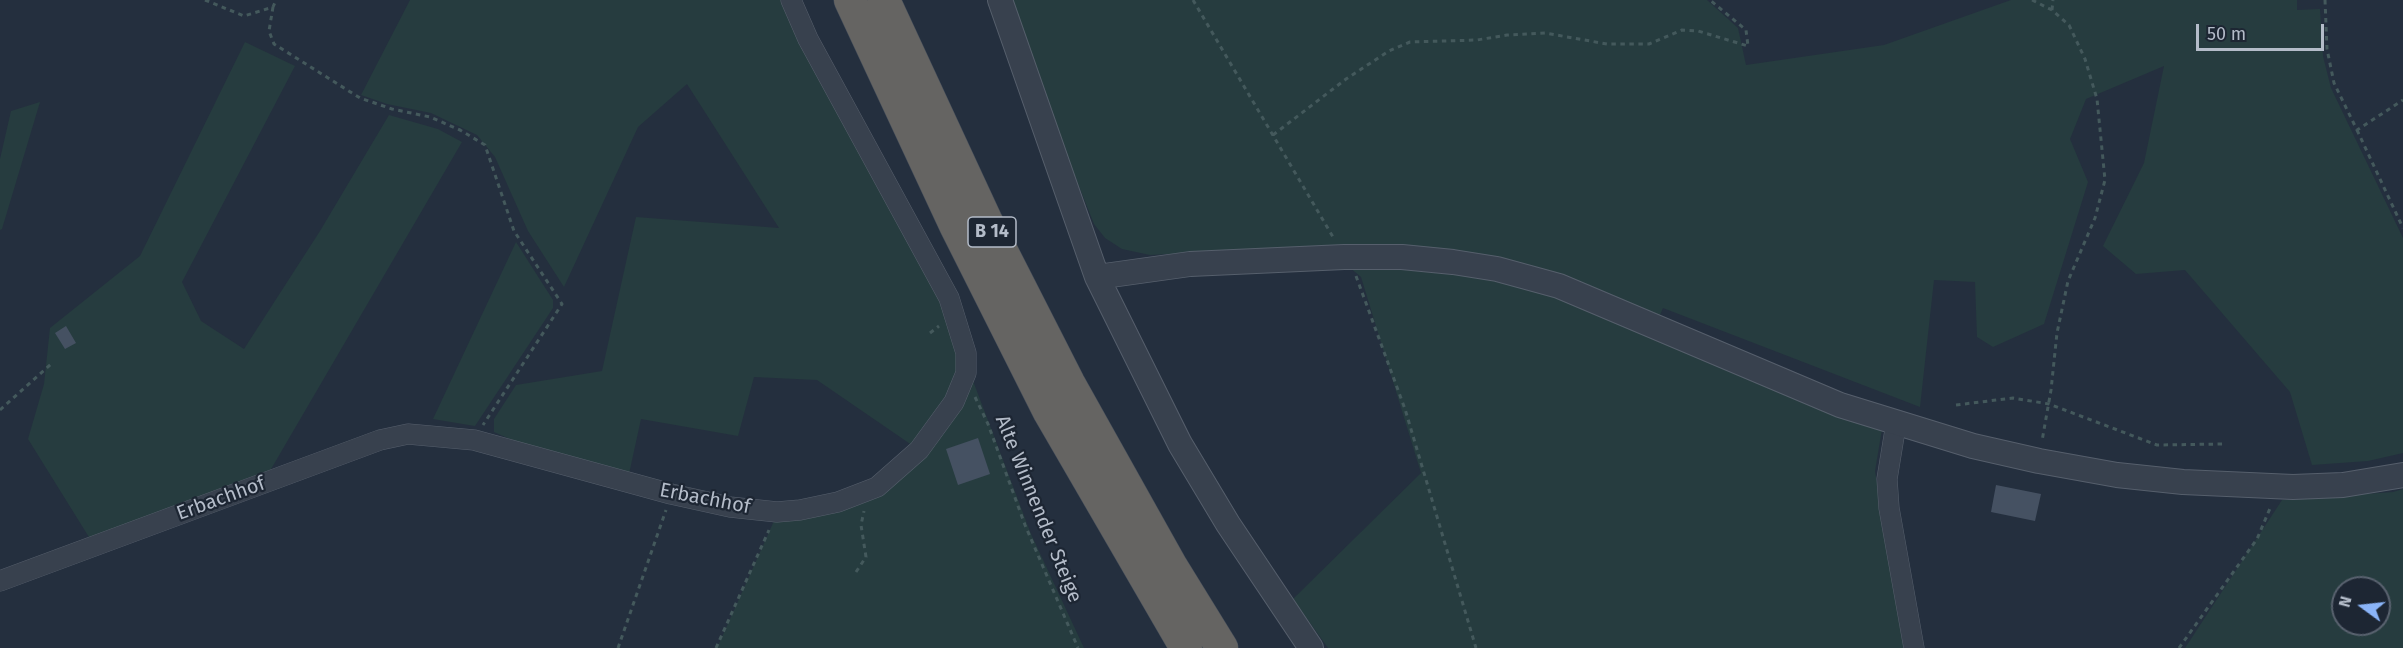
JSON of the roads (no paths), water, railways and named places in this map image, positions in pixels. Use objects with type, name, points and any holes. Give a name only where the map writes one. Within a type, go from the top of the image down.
[{"type":"highway","name":"B 14","points":[[850,0],[955,225],[1035,383],[1097,498],[1186,648]]},
{"type":"highway","name":"B 14","points":[[884,0],[986,220],[1069,383],[1172,567],[1222,648]]},
{"type":"street","name":"Erbachhof","points":[[0,581],[380,440],[408,434],[474,440],[671,494],[730,507],[777,512],[838,502],[877,487],[919,450],[954,402],[963,385],[966,353],[949,298],[808,39],[790,0]]},
{"type":"street","points":[[1000,0],[1097,277],[1180,444],[1228,524],[1311,648]]},
{"type":"street","points":[[1097,277],[1190,264],[1344,257],[1402,257],[1453,262],[1497,269],[1560,286],[1782,381],[1896,424],[2039,461],[2117,475],[2183,482],[2276,487],[2343,485],[2403,475]]},
{"type":"street","points":[[1896,424],[1887,479],[1889,508],[1914,648]]}]
